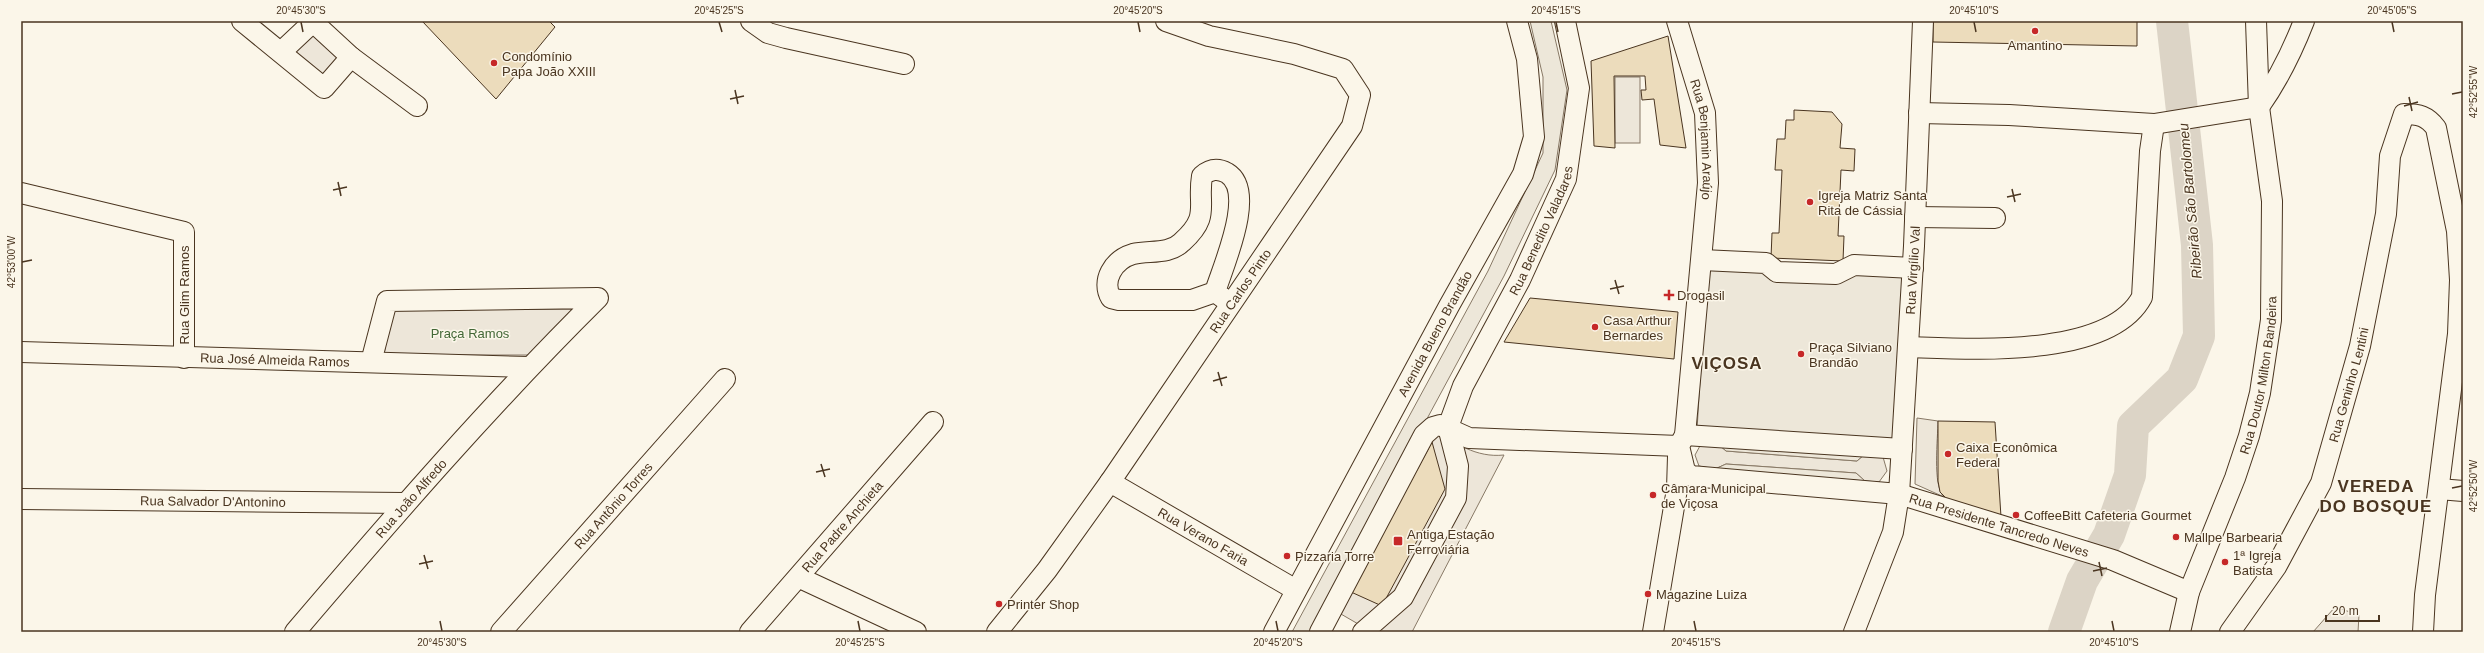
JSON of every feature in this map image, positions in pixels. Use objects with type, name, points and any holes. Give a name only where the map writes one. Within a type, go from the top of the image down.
[{"type":"street","points":[[242,21],[324,88],[351,57]]},
{"type":"street","name":"Rua Carlos Pinto","points":[[997,632],[1047,570],[1110,482],[1223,298],[1352,126],[1360,95],[1343,69],[1294,54],[1209,36],[1166,21]]},
{"type":"street","name":"Avenida Bueno Brandão","points":[[1274,632],[1449,306],[1523,174],[1534,137],[1528,59],[1517,21]]},
{"type":"street","name":"Rua Benedito Valadares","points":[[1448,427],[1464,386],[1520,280],[1566,178],[1579,88],[1565,21]]},
{"type":"street","name":"Rua Benjamin Araújo","points":[[1653,632],[1677,489],[1702,260],[1708,184],[1705,113],[1677,21]]},
{"type":"street","name":"Rua Virgílio Val","points":[[1854,632],[1893,532],[1899,494],[1915,217],[1923,21]]},
{"type":"street","name":"Rua Doutor Milton Bandeira","points":[[2180,632],[2189,592],[2235,478],[2249,436],[2260,393],[2271,320],[2272,201],[2268,160],[2259,107],[2256,21]]},
{"type":"street","points":[[1919,113],[2009,115],[2154,124],[2259,107],[2275,84],[2288,61],[2304,21]]},
{"type":"street","points":[[281,52],[313,22],[351,57],[417,106]]},
{"type":"street","points":[[752,22],[768,33],[786,38],[904,64]]},
{"type":"street","name":"Rua Geninho Lentini","points":[[2230,632],[2276,566],[2321,483],[2360,346],[2386,214],[2390,156],[2404,114],[2420,114],[2431,121],[2436,128],[2456,231],[2460,280],[2458,334],[2439,489]]},
{"type":"street","points":[[1908,347],[1996,348],[2047,345],[2076,340],[2111,327],[2126,318],[2136,309],[2142,297],[2150,151],[2154,124]]},
{"type":"street","points":[[1221,169],[1232,176],[1240,190],[1241,208],[1223,298],[1192,300],[1119,300],[1111,298],[1106,289],[1108,274],[1132,254],[1164,252],[1182,244],[1195,228],[1202,213],[1202,176],[1209,170],[1221,169]]},
{"type":"street","name":"Rua Glim Ramos","points":[[21,193],[184,232],[184,358]]},
{"type":"street","points":[[1915,217],[1995,218]]},
{"type":"street","points":[[1702,260],[1766,263],[1777,272],[1836,274],[1854,265],[1912,268]]},
{"type":"street","name":"Rua João Alfredo","points":[[295,632],[404,503],[529,367],[598,298],[387,301],[371,362]]},
{"type":"street","name":"Rua José Almeida Ramos","points":[[21,352],[529,367]]},
{"type":"street","name":"Rua Antônio Torres","points":[[500,632],[725,379]]},
{"type":"street","name":"Rua Padre Anchieta","points":[[750,632],[800,578],[933,422]]},
{"type":"street","points":[[1320,632],[1424,435],[1432,427],[1440,424],[1469,438],[1682,440],[1902,449]]},
{"type":"street","points":[[1363,632],[1403,597],[1456,498],[1458,466],[1448,427]]},
{"type":"street","name":"Rua Presidente Tancredo Neves","points":[[1682,440],[1685,471],[1691,476],[1899,494],[2112,560],[2189,592]]},
{"type":"street","name":"Rua Verano Faria","points":[[1110,482],[1296,590]]},
{"type":"street","points":[[2423,632],[2425,595],[2439,489],[2463,491]]},
{"type":"street","name":"Rua Salvador D'Antonino","points":[[21,499],[404,503]]},
{"type":"street","points":[[800,578],[916,632]]},
{"type":"green space","points":[[315,26],[346,58],[322,84],[288,53]]},
{"type":"green space","points":[[1615,77],[1640,77],[1640,143],[1615,143]]},
{"type":"green space","name":"Praça Ramos","points":[[577,309],[530,355],[384,355],[391,310]]},
{"type":"green space","points":[[1917,418],[1938,421],[1937,472],[1940,491],[1944,497],[1915,484]]},
{"type":"green space","points":[[1432,429],[1475,452],[1504,455],[1412,632],[1372,632],[1334,610]]},
{"type":"green space","points":[[1717,443],[1726,451],[1857,461],[1866,453],[1883,457],[1887,471],[1879,482],[1865,481],[1856,473],[1726,464],[1715,469],[1699,466],[1695,455],[1701,444]]},
{"type":"green space","points":[[2335,607],[2359,615],[2358,632],[2313,632]]},
{"type":"shaded area","points":[[1530,21],[1551,21],[1567,90],[1555,170],[1504,276],[1312,632],[1292,632],[1488,271],[1543,153],[1543,77]]},
{"type":"shaded area","name":"Praça Silviano Brandão","points":[[1707,264],[1904,272],[1897,440],[1697,430]]},
{"type":"shaded area","points":[[1717,443],[1866,453],[1857,461],[1726,451]]},
{"type":"shaded area","points":[[1726,464],[1856,473],[1865,481],[1715,469]]},
{"type":"building","name":"Condomínio Papa João XXIII","points":[[422,21],[549,21],[555,27],[496,99]]},
{"type":"building","name":"Amantino","points":[[1933,21],[2137,21],[2137,46],[1933,42]]},
{"type":"building","points":[[1668,36],[1686,148],[1660,145],[1654,99],[1642,100],[1641,90],[1646,90],[1645,76],[1614,76],[1615,148],[1594,146],[1591,61]]},
{"type":"building","name":"Igreja Matriz Santa Rita de Cássia","points":[[1794,110],[1832,112],[1842,124],[1840,148],[1855,149],[1854,171],[1841,170],[1838,236],[1844,236],[1843,261],[1771,258],[1772,233],[1779,233],[1782,170],[1775,170],[1777,139],[1785,139],[1786,120],[1794,120]]},
{"type":"building","name":"Casa Arthur Bernardes","points":[[1530,298],[1678,312],[1674,359],[1504,342]]},
{"type":"building","points":[[1938,421],[1995,422],[2001,517],[1948,500],[1940,492],[1938,481]]},
{"type":"building","name":"Antiga Estação Ferroviária","points":[[1432,442],[1445,489],[1382,606],[1351,592]]},
{"type":"waterway","name":"Ribeirão São Bartolomeu","points":[[2064,632],[2082,581],[2109,535],[2130,475],[2133,426],[2182,379],[2199,336],[2197,245],[2172,21]]},
{"type":"place","name":"Amantino","points":[[2035,31]]},
{"type":"place","name":"Condomínio Papa João XXIII","points":[[494,63]]},
{"type":"place","name":"Igreja Matriz Santa Rita de Cássia","points":[[1810,202]]},
{"type":"place","name":"Drogasil","points":[[1669,295]]},
{"type":"place","name":"Casa Arthur Bernardes","points":[[1595,327]]},
{"type":"place","name":"Praça Silviano Brandão","points":[[1801,354]]},
{"type":"place","name":"Caixa Econômica Federal","points":[[1948,454]]},
{"type":"place","name":"Câmara Municipal de Viçosa","points":[[1653,495]]},
{"type":"place","name":"CoffeeBitt Cafeteria Gourmet","points":[[2016,515]]},
{"type":"place","name":"Mallpe Barbearia","points":[[2176,537]]},
{"type":"place","name":"Antiga Estação Ferroviária","points":[[1398,541]]},
{"type":"place","name":"Pizzaria Torre","points":[[1287,556]]},
{"type":"place","name":"1ª Igreja Batista","points":[[2225,562]]},
{"type":"place","name":"Magazine Luiza","points":[[1648,594]]},
{"type":"place","name":"Printer Shop","points":[[999,604]]},
{"type":"district","name":"VIÇOSA","points":[[1727,363]]},
{"type":"district","name":"VEREDA DO BOSQUE","points":[[2376,496]]}]
